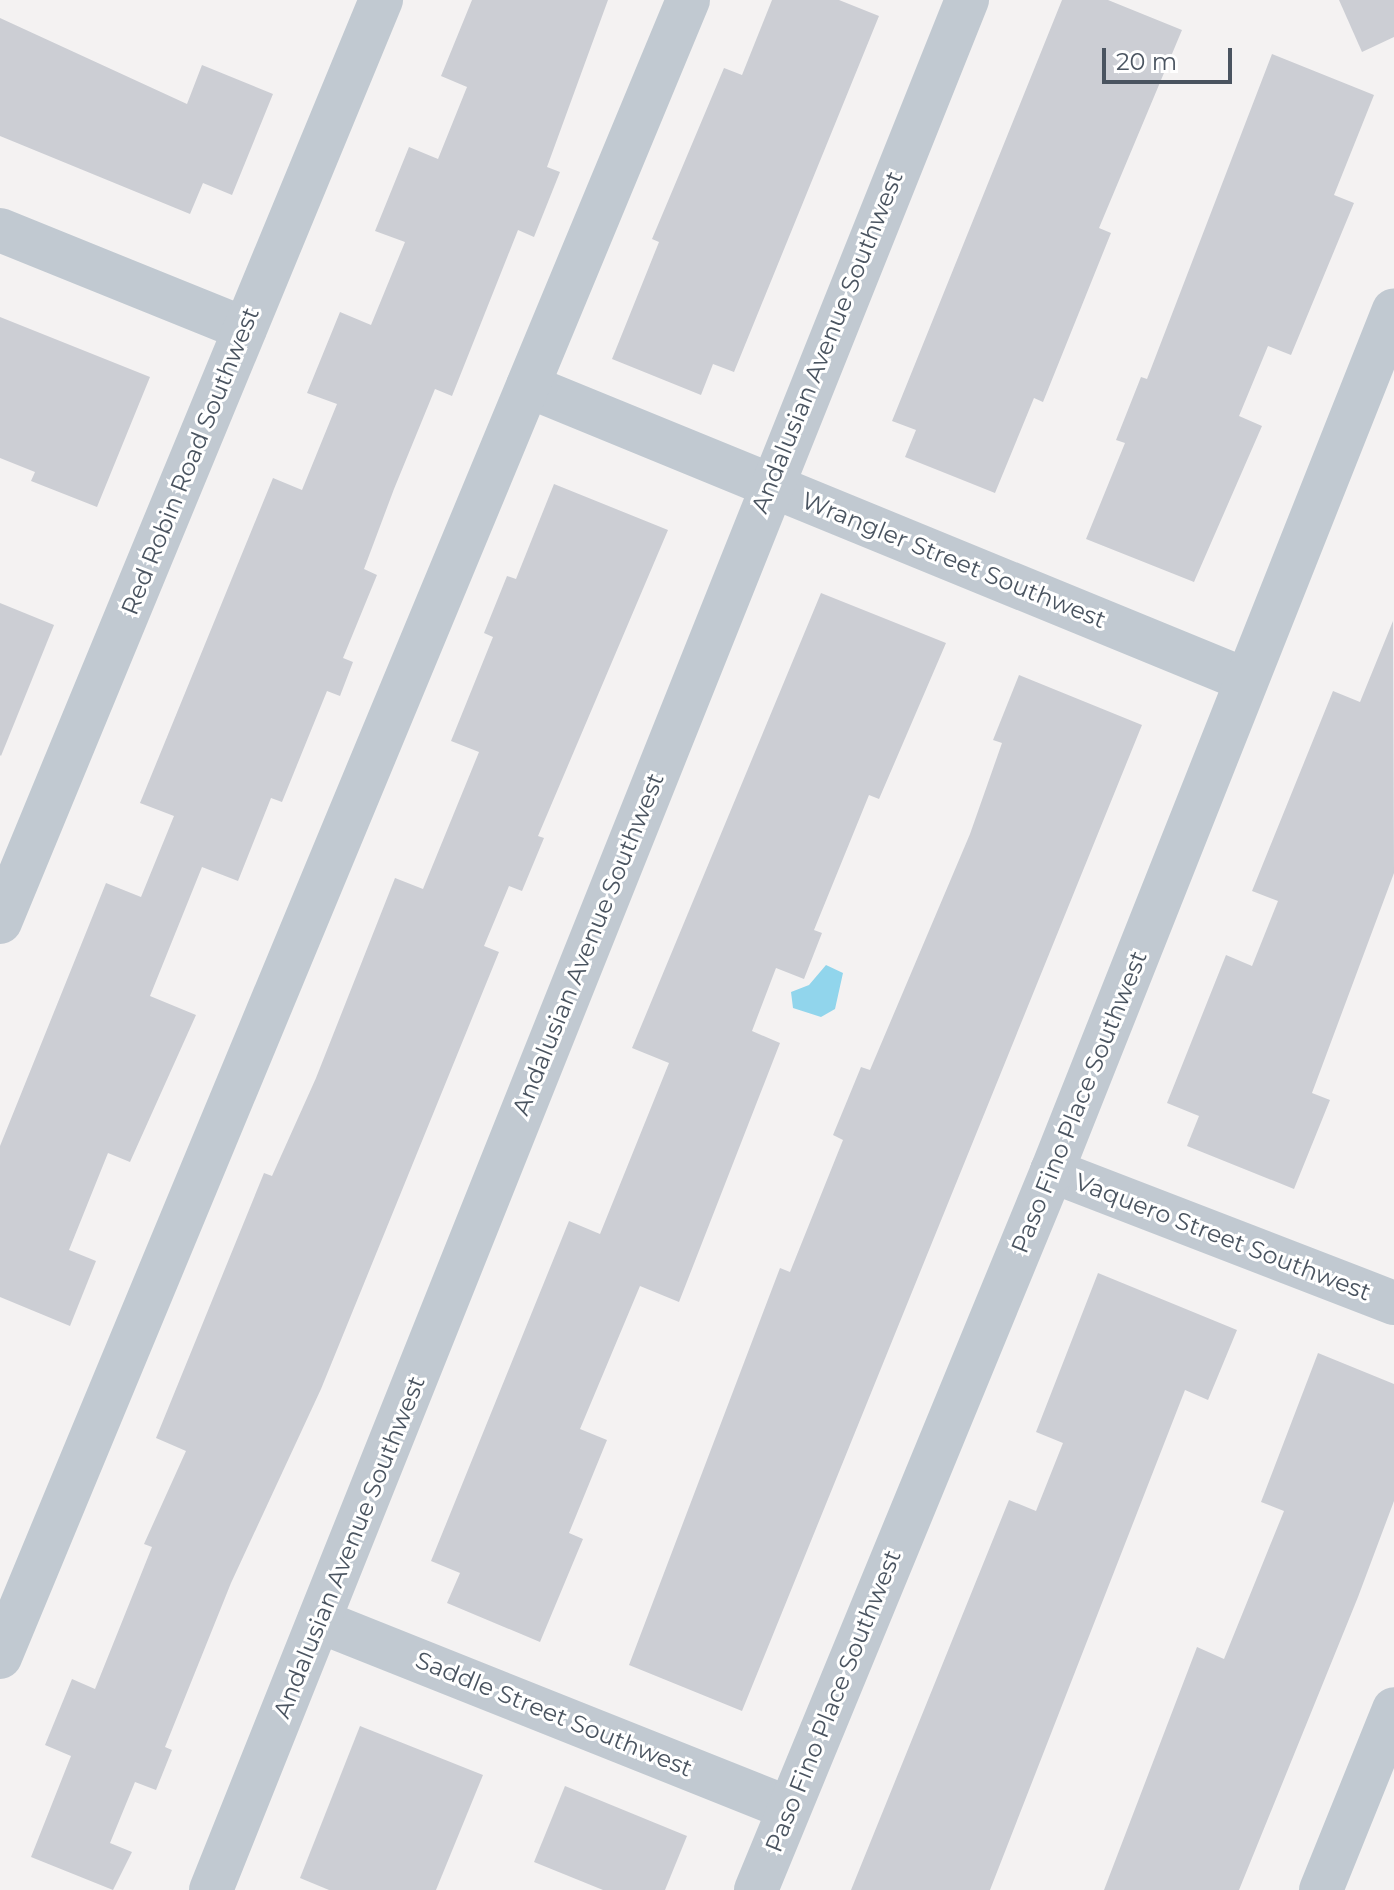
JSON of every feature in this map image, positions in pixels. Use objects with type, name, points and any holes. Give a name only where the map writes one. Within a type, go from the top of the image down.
[{"type":"street","name":"Red Robin Road Southwest","points":[[0,922],[14,847],[245,329],[381,0]]},
{"type":"street","points":[[0,1657],[688,0]]},
{"type":"street","name":"Andalusian Avenue Southwest","points":[[211,1890],[769,484],[967,0]]},
{"type":"street","points":[[0,230],[245,329]]},
{"type":"street","name":"Paso Fino Place Southwest","points":[[756,1890],[1052,1171],[1394,310]]},
{"type":"street","name":"Wrangler Street Southwest","points":[[528,386],[1246,680]]},
{"type":"street","name":"Vaquero Street Southwest","points":[[1052,1171],[1394,1303]]},
{"type":"street","name":"Saddle Street Southwest","points":[[319,1621],[788,1808]]},
{"type":"street","points":[[1321,1890],[1394,1709]]},
{"type":"water","points":[[826,965],[843,973],[835,1009],[821,1017],[793,1008],[791,992],[809,985]]},
{"type":"building","points":[[472,0],[608,0],[547,167],[560,172],[534,237],[518,230],[452,396],[435,389],[394,489],[364,569],[377,575],[343,658],[353,662],[340,696],[327,691],[282,802],[271,798],[238,881],[202,867],[150,996],[196,1015],[130,1162],[108,1153],[69,1250],[96,1261],[70,1326],[0,1297],[0,1146],[106,883],[141,897],[174,816],[140,803],[273,478],[302,490],[337,404],[307,393],[340,312],[371,325],[405,242],[375,231],[409,147],[438,159],[467,87],[441,76]]},
{"type":"building","points":[[772,0],[839,0],[879,16],[734,372],[713,364],[701,395],[612,359],[659,242],[652,239],[724,68],[742,75]]},
{"type":"building","points":[[1062,0],[1108,0],[1182,30],[1099,228],[1111,233],[1043,402],[1034,398],[995,493],[905,457],[916,430],[892,421]]},
{"type":"building","points":[[1339,0],[1394,0],[1394,37],[1362,52]]},
{"type":"building","points":[[0,18],[187,104],[202,65],[273,94],[232,195],[203,183],[190,214],[0,136]]},
{"type":"building","points":[[1272,54],[1374,95],[1334,195],[1354,203],[1291,355],[1268,346],[1239,416],[1262,426],[1194,582],[1086,539],[1125,443],[1116,440],[1141,377],[1147,379]]},
{"type":"building","points":[[0,317],[150,377],[97,507],[31,481],[35,472],[0,458]]},
{"type":"building","points":[[554,484],[668,530],[538,836],[544,838],[522,891],[509,886],[484,946],[499,952],[321,1389],[231,1583],[165,1747],[172,1750],[156,1790],[135,1782],[110,1843],[132,1852],[113,1890],[31,1857],[71,1756],[45,1745],[72,1679],[95,1689],[152,1547],[144,1544],[186,1451],[156,1438],[264,1173],[272,1176],[316,1078],[395,878],[423,889],[479,752],[451,741],[493,637],[484,633],[507,576],[516,579]]},
{"type":"building","points":[[821,593],[946,643],[879,799],[869,795],[814,930],[822,933],[804,979],[776,968],[752,1031],[780,1043],[679,1302],[640,1286],[580,1429],[607,1440],[569,1533],[583,1539],[540,1642],[447,1603],[460,1573],[431,1561],[569,1221],[600,1234],[669,1063],[632,1048]]},
{"type":"building","points":[[0,603],[54,625],[1,756],[0,755]]},
{"type":"building","points":[[1393,621],[1394,873],[1312,1093],[1330,1100],[1294,1189],[1187,1146],[1199,1116],[1167,1103],[1226,955],[1252,966],[1278,901],[1252,891],[1333,691],[1360,702]]},
{"type":"building","points":[[1019,675],[1142,725],[742,1711],[629,1665],[780,1268],[790,1272],[843,1140],[833,1135],[861,1067],[870,1070],[970,834],[1002,743],[993,740]]},
{"type":"building","points":[[1098,1273],[1237,1330],[1208,1400],[1185,1390],[990,1890],[851,1890],[1009,1500],[1036,1511],[1063,1443],[1036,1432]]},
{"type":"building","points":[[1318,1353],[1394,1384],[1394,1501],[1358,1597],[1239,1890],[1104,1890],[1197,1647],[1224,1659],[1284,1511],[1261,1502]]},
{"type":"building","points":[[360,1726],[483,1775],[436,1890],[329,1890],[300,1878]]},
{"type":"building","points":[[565,1786],[687,1836],[665,1890],[603,1890],[534,1862]]}]
